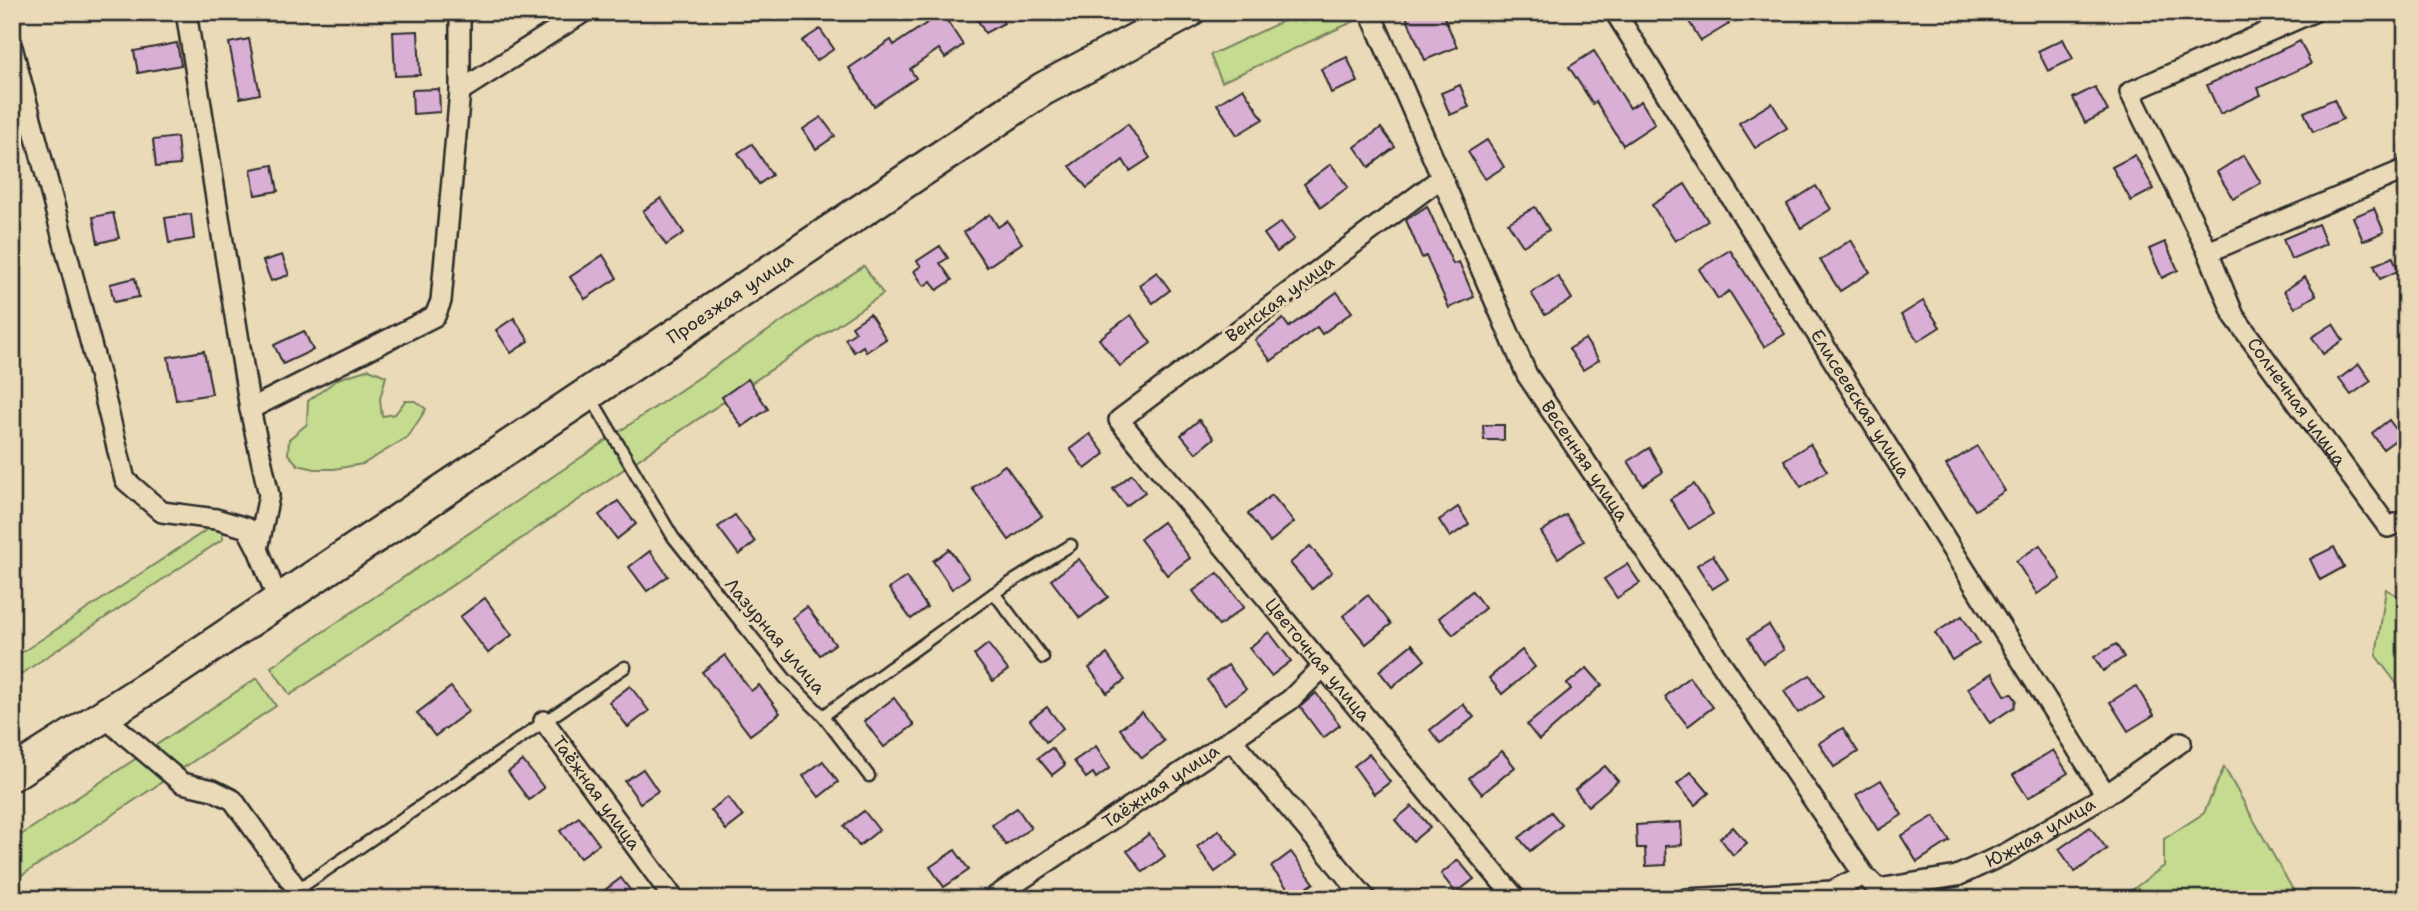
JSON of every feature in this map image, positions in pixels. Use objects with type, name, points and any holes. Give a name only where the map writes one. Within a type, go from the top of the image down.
[{"type":"main road","name":"Проезжая улица","points":[[12,774],[274,603],[1043,89],[1188,12]]},
{"type":"street","points":[[186,12],[250,409],[268,495],[258,549]]},
{"type":"street","points":[[250,409],[435,316],[441,301],[460,91],[460,12]]},
{"type":"street","points":[[460,91],[584,12]]},
{"type":"street","name":"Весенняя улица","points":[[1370,12],[1527,375],[1864,875]]},
{"type":"street","name":"Елисеевская улица","points":[[1615,12],[2106,795]]},
{"type":"street","name":"Солнечная улица","points":[[2313,12],[2130,92],[2208,252],[2234,316],[2388,527],[2406,520]]},
{"type":"street","points":[[12,47],[125,480],[162,512],[216,519],[247,528],[258,549],[274,603]]},
{"type":"street","points":[[2208,252],[2406,169]]},
{"type":"street","name":"Венская улица","points":[[1119,420],[1441,178]]},
{"type":"street","name":"Цветочная улица","points":[[1119,420],[1516,899]]},
{"type":"street","name":"Таёжная улица","points":[[992,899],[1290,700],[1323,667]]},
{"type":"street","points":[[103,716],[182,783],[213,790],[233,800],[300,894]]},
{"type":"street","name":"Таёжная улица","points":[[544,721],[674,899]]},
{"type":"street","points":[[1231,739],[1366,899]]},
{"type":"street","name":"Южная улица","points":[[1864,875],[1878,889],[1957,876],[2007,853],[2106,795],[2181,742]]},
{"type":"street","points":[[1686,899],[1832,891],[1864,875]]},
{"type":"lane","name":"Лазурная улица","points":[[588,393],[673,537],[785,678],[822,716],[994,593],[1071,545]]},
{"type":"lane","points":[[994,593],[1043,658]]},
{"type":"lane","points":[[300,894],[544,721],[625,667]]},
{"type":"lane","points":[[822,716],[869,776]]},
{"type":"green space","points":[[1303,12],[1374,12],[1222,82],[1210,55]]},
{"type":"green space","points":[[864,266],[883,294],[290,695],[271,667]]},
{"type":"green space","points":[[369,369],[386,376],[380,399],[382,416],[395,414],[405,401],[415,401],[426,409],[408,437],[363,464],[334,469],[298,465],[288,454],[289,439],[307,424],[308,401],[338,379]]},
{"type":"green space","points":[[220,521],[223,539],[12,680],[12,659]]},
{"type":"green space","points":[[2386,589],[2406,601],[2406,696],[2376,656]]},
{"type":"green space","points":[[257,678],[276,706],[12,882],[12,841]]},
{"type":"green space","points":[[2224,767],[2298,899],[2120,899],[2164,866],[2164,839],[2204,813]]},
{"type":"building","points":[[973,12],[998,12],[1004,23],[985,33]]},
{"type":"building","points":[[1404,12],[1442,12],[1457,47],[1425,60]]},
{"type":"building","points":[[1683,12],[1721,12],[1729,24],[1701,41]]},
{"type":"building","points":[[942,13],[963,45],[945,58],[939,49],[910,69],[916,78],[874,106],[849,68],[891,40],[894,45]]},
{"type":"building","points":[[820,29],[834,49],[816,61],[802,41]]},
{"type":"building","points":[[418,31],[420,75],[395,76],[393,32]]},
{"type":"building","points":[[249,39],[260,94],[240,98],[229,43]]},
{"type":"building","points":[[2063,39],[2073,59],[2048,71],[2038,51]]},
{"type":"building","points":[[2300,41],[2311,64],[2258,88],[2261,95],[2220,114],[2207,85]]},
{"type":"building","points":[[177,43],[181,65],[138,73],[134,51]]},
{"type":"building","points":[[1594,51],[1630,108],[1641,101],[1655,124],[1623,145],[1596,102],[1593,104],[1569,67]]},
{"type":"building","points":[[1347,57],[1358,82],[1331,93],[1321,69]]},
{"type":"building","points":[[1460,85],[1469,107],[1450,115],[1441,93]]},
{"type":"building","points":[[2095,87],[2108,111],[2085,123],[2073,98]]},
{"type":"building","points":[[1243,88],[1263,119],[1237,135],[1217,104]]},
{"type":"building","points":[[439,89],[440,112],[413,114],[412,90]]},
{"type":"building","points":[[2334,99],[2343,119],[2313,132],[2304,112]]},
{"type":"building","points":[[1772,103],[1787,128],[1755,148],[1739,123]]},
{"type":"building","points":[[821,117],[835,136],[816,149],[803,129]]},
{"type":"building","points":[[1128,124],[1150,158],[1130,171],[1123,160],[1087,188],[1070,166]]},
{"type":"building","points":[[1381,128],[1395,147],[1369,167],[1355,147]]},
{"type":"building","points":[[177,137],[180,165],[156,167],[153,140]]},
{"type":"building","points":[[1487,140],[1504,167],[1485,179],[1468,152]]},
{"type":"building","points":[[752,144],[772,175],[759,184],[738,153]]},
{"type":"building","points":[[2135,155],[2154,189],[2131,201],[2112,167]]},
{"type":"building","points":[[2244,155],[2261,183],[2233,199],[2217,172]]},
{"type":"building","points":[[1331,164],[1348,187],[1321,207],[1304,184]]},
{"type":"building","points":[[273,165],[278,191],[255,195],[251,169]]},
{"type":"building","points":[[1685,184],[1708,221],[1675,241],[1652,205]]},
{"type":"building","points":[[1816,186],[1831,209],[1801,228],[1787,204]]},
{"type":"building","points":[[661,198],[684,233],[666,245],[643,211]]},
{"type":"building","points":[[1427,206],[1453,264],[1459,262],[1474,297],[1449,308],[1426,256],[1422,258],[1406,220]]},
{"type":"building","points":[[1535,207],[1549,230],[1523,246],[1508,223]]},
{"type":"building","points":[[2374,208],[2384,232],[2363,241],[2353,217]]},
{"type":"building","points":[[113,213],[119,238],[98,243],[93,217]]},
{"type":"building","points":[[191,214],[194,239],[169,243],[165,218]]},
{"type":"building","points":[[990,214],[998,227],[1007,221],[1022,243],[987,267],[964,232]]},
{"type":"building","points":[[1281,222],[1294,239],[1277,252],[1264,234]]},
{"type":"building","points":[[2318,224],[2326,244],[2291,259],[2283,239]]},
{"type":"building","points":[[1851,240],[1870,272],[1840,291],[1820,260]]},
{"type":"building","points":[[2165,242],[2178,270],[2162,278],[2149,249]]},
{"type":"building","points":[[940,246],[948,258],[940,263],[952,280],[937,290],[931,281],[924,286],[914,271],[921,266],[917,261]]},
{"type":"building","points":[[1730,250],[1785,334],[1764,347],[1729,291],[1718,299],[1699,269]]},
{"type":"building","points":[[282,255],[289,275],[271,281],[263,261]]},
{"type":"building","points":[[603,255],[617,278],[585,299],[570,277]]},
{"type":"building","points":[[2393,257],[2398,271],[2380,279],[2374,265]]},
{"type":"building","points":[[1157,272],[1170,290],[1153,303],[1139,285]]},
{"type":"building","points":[[1558,276],[1572,299],[1545,315],[1531,293]]},
{"type":"building","points":[[2305,277],[2316,295],[2295,308],[2284,291]]},
{"type":"building","points":[[135,278],[139,297],[114,302],[110,284]]},
{"type":"building","points":[[1337,292],[1352,312],[1322,334],[1317,327],[1271,361],[1255,340],[1283,319],[1289,327]]},
{"type":"building","points":[[1923,301],[1940,327],[1918,341],[1901,315]]},
{"type":"building","points":[[870,314],[886,339],[866,352],[863,346],[854,352],[845,339],[856,332],[852,326]]},
{"type":"building","points":[[1131,315],[1151,343],[1120,366],[1099,339]]},
{"type":"building","points":[[514,318],[529,341],[511,353],[496,330]]},
{"type":"building","points":[[2333,324],[2343,340],[2323,354],[2312,337]]},
{"type":"building","points":[[304,331],[313,350],[283,364],[274,345]]},
{"type":"building","points":[[1585,339],[1599,360],[1583,370],[1569,349]]},
{"type":"building","points":[[204,351],[212,394],[176,400],[168,357]]},
{"type":"building","points":[[2359,364],[2371,381],[2351,395],[2339,379]]},
{"type":"building","points":[[748,379],[768,409],[742,427],[722,397]]},
{"type":"building","points":[[1199,420],[1214,438],[1196,453],[1181,435]]},
{"type":"building","points":[[2389,420],[2401,436],[2383,449],[2372,433]]},
{"type":"building","points":[[1483,425],[1504,425],[1504,440],[1484,440]]},
{"type":"building","points":[[1090,434],[1105,454],[1085,469],[1070,449]]},
{"type":"building","points":[[1810,444],[1827,471],[1801,487],[1784,460]]},
{"type":"building","points":[[1977,446],[2005,491],[1975,510],[1946,465]]},
{"type":"building","points":[[1649,448],[1663,472],[1643,485],[1628,461]]},
{"type":"building","points":[[1005,465],[1042,516],[1009,540],[972,488]]},
{"type":"building","points":[[1132,474],[1145,492],[1126,506],[1113,489]]},
{"type":"building","points":[[1694,484],[1713,514],[1689,529],[1670,499]]},
{"type":"building","points":[[1272,495],[1294,522],[1270,542],[1248,514]]},
{"type":"building","points":[[618,501],[636,524],[617,539],[599,515]]},
{"type":"building","points":[[1458,507],[1469,524],[1450,537],[1439,520]]},
{"type":"building","points":[[735,515],[755,542],[739,555],[718,527]]},
{"type":"building","points":[[1566,515],[1584,541],[1558,558],[1541,532]]},
{"type":"building","points":[[1163,522],[1190,558],[1167,575],[1140,539]]},
{"type":"building","points":[[2040,545],[2061,579],[2037,594],[2016,561]]},
{"type":"building","points":[[1310,546],[1332,572],[1312,589],[1290,563]]},
{"type":"building","points":[[2334,547],[2344,567],[2320,580],[2310,559]]},
{"type":"building","points":[[949,549],[969,577],[952,589],[933,561]]},
{"type":"building","points":[[650,551],[668,576],[647,591],[629,567]]},
{"type":"building","points":[[1713,555],[1728,579],[1712,589],[1697,565]]},
{"type":"building","points":[[1079,559],[1108,597],[1080,618],[1051,580]]},
{"type":"building","points":[[1627,564],[1640,583],[1617,598],[1604,579]]},
{"type":"building","points":[[1218,573],[1244,607],[1219,626],[1193,591]]},
{"type":"building","points":[[906,577],[927,607],[911,619],[889,589]]},
{"type":"building","points":[[1472,591],[1485,608],[1453,635],[1439,618]]},
{"type":"building","points":[[1368,595],[1391,624],[1366,644],[1343,616]]},
{"type":"building","points":[[485,598],[512,635],[488,653],[460,617]]},
{"type":"building","points":[[807,607],[835,644],[820,655],[792,618]]},
{"type":"building","points":[[1962,616],[1979,643],[1952,660],[1935,633]]},
{"type":"building","points":[[1769,625],[1784,650],[1763,663],[1748,638]]},
{"type":"building","points":[[1269,632],[1291,661],[1271,676],[1249,648]]},
{"type":"building","points":[[988,644],[1008,670],[993,681],[974,655]]},
{"type":"building","points":[[1412,644],[1425,660],[1392,687],[1379,671]]},
{"type":"building","points":[[2116,644],[2124,657],[2103,671],[2094,657]]},
{"type":"building","points":[[1522,650],[1535,667],[1502,694],[1489,678]]},
{"type":"building","points":[[1107,654],[1125,680],[1107,693],[1089,668]]},
{"type":"building","points":[[725,655],[751,691],[759,685],[780,713],[750,735],[702,672]]},
{"type":"building","points":[[1228,665],[1246,689],[1225,704],[1207,680]]},
{"type":"building","points":[[1587,668],[1602,685],[1539,740],[1527,725],[1571,689],[1567,684]]},
{"type":"building","points":[[1992,673],[2005,695],[2012,694],[2016,700],[2014,707],[1990,723],[1968,688]]},
{"type":"building","points":[[1810,675],[1824,697],[1798,713],[1784,691]]},
{"type":"building","points":[[1689,677],[1713,707],[1688,726],[1665,697]]},
{"type":"building","points":[[630,686],[649,711],[628,727],[609,702]]},
{"type":"building","points":[[2136,686],[2154,715],[2128,731],[2110,702]]},
{"type":"building","points":[[451,687],[469,711],[435,736],[417,713]]},
{"type":"building","points":[[1316,693],[1340,725],[1323,738],[1300,707]]},
{"type":"building","points":[[894,698],[914,725],[884,747],[864,721]]},
{"type":"building","points":[[1463,704],[1474,717],[1441,744],[1430,730]]},
{"type":"building","points":[[1047,707],[1063,728],[1046,742],[1030,720]]},
{"type":"building","points":[[1142,712],[1164,741],[1142,758],[1120,729]]},
{"type":"building","points":[[1843,728],[1858,752],[1834,767],[1819,743]]},
{"type":"building","points":[[1096,746],[1110,768],[1096,778],[1093,773],[1086,778],[1074,761]]},
{"type":"building","points":[[1052,748],[1065,765],[1052,775],[1038,758]]},
{"type":"building","points":[[2053,750],[2068,773],[2028,798],[2013,775]]},
{"type":"building","points":[[1502,751],[1515,767],[1482,794],[1469,778]]},
{"type":"building","points":[[1369,754],[1390,782],[1374,794],[1354,766]]},
{"type":"building","points":[[523,761],[544,788],[529,800],[508,772]]},
{"type":"building","points":[[823,761],[838,782],[819,797],[803,776]]},
{"type":"building","points":[[1605,766],[1618,781],[1588,806],[1575,790]]},
{"type":"building","points":[[643,769],[658,791],[640,803],[625,781]]},
{"type":"building","points":[[1691,772],[1709,793],[1695,805],[1677,784]]},
{"type":"building","points":[[1881,780],[1902,815],[1878,830],[1856,795]]},
{"type":"building","points":[[728,797],[743,817],[726,830],[711,810]]},
{"type":"building","points":[[1412,806],[1430,827],[1413,841],[1395,820]]},
{"type":"building","points":[[1017,808],[1031,828],[1006,845],[992,825]]},
{"type":"building","points":[[864,811],[879,830],[859,846],[844,826]]},
{"type":"building","points":[[1551,812],[1562,825],[1530,851],[1519,838]]},
{"type":"building","points":[[1934,816],[1950,841],[1917,862],[1901,836]]},
{"type":"building","points":[[579,817],[599,844],[580,858],[560,831]]},
{"type":"building","points":[[1681,822],[1682,845],[1665,846],[1666,865],[1646,866],[1645,848],[1637,848],[1636,825]]},
{"type":"building","points":[[1733,827],[1747,843],[1733,855],[1720,838]]},
{"type":"building","points":[[2090,827],[2107,849],[2075,872],[2059,849]]},
{"type":"building","points":[[1219,830],[1238,855],[1215,872],[1197,847]]},
{"type":"building","points":[[1149,834],[1165,856],[1143,872],[1127,851]]},
{"type":"building","points":[[955,850],[969,870],[944,887],[930,867]]},
{"type":"building","points":[[1291,852],[1314,883],[1294,897],[1271,867]]},
{"type":"building","points":[[1458,860],[1474,879],[1456,893],[1441,874]]},
{"type":"building","points":[[621,878],[637,899],[593,899]]}]
